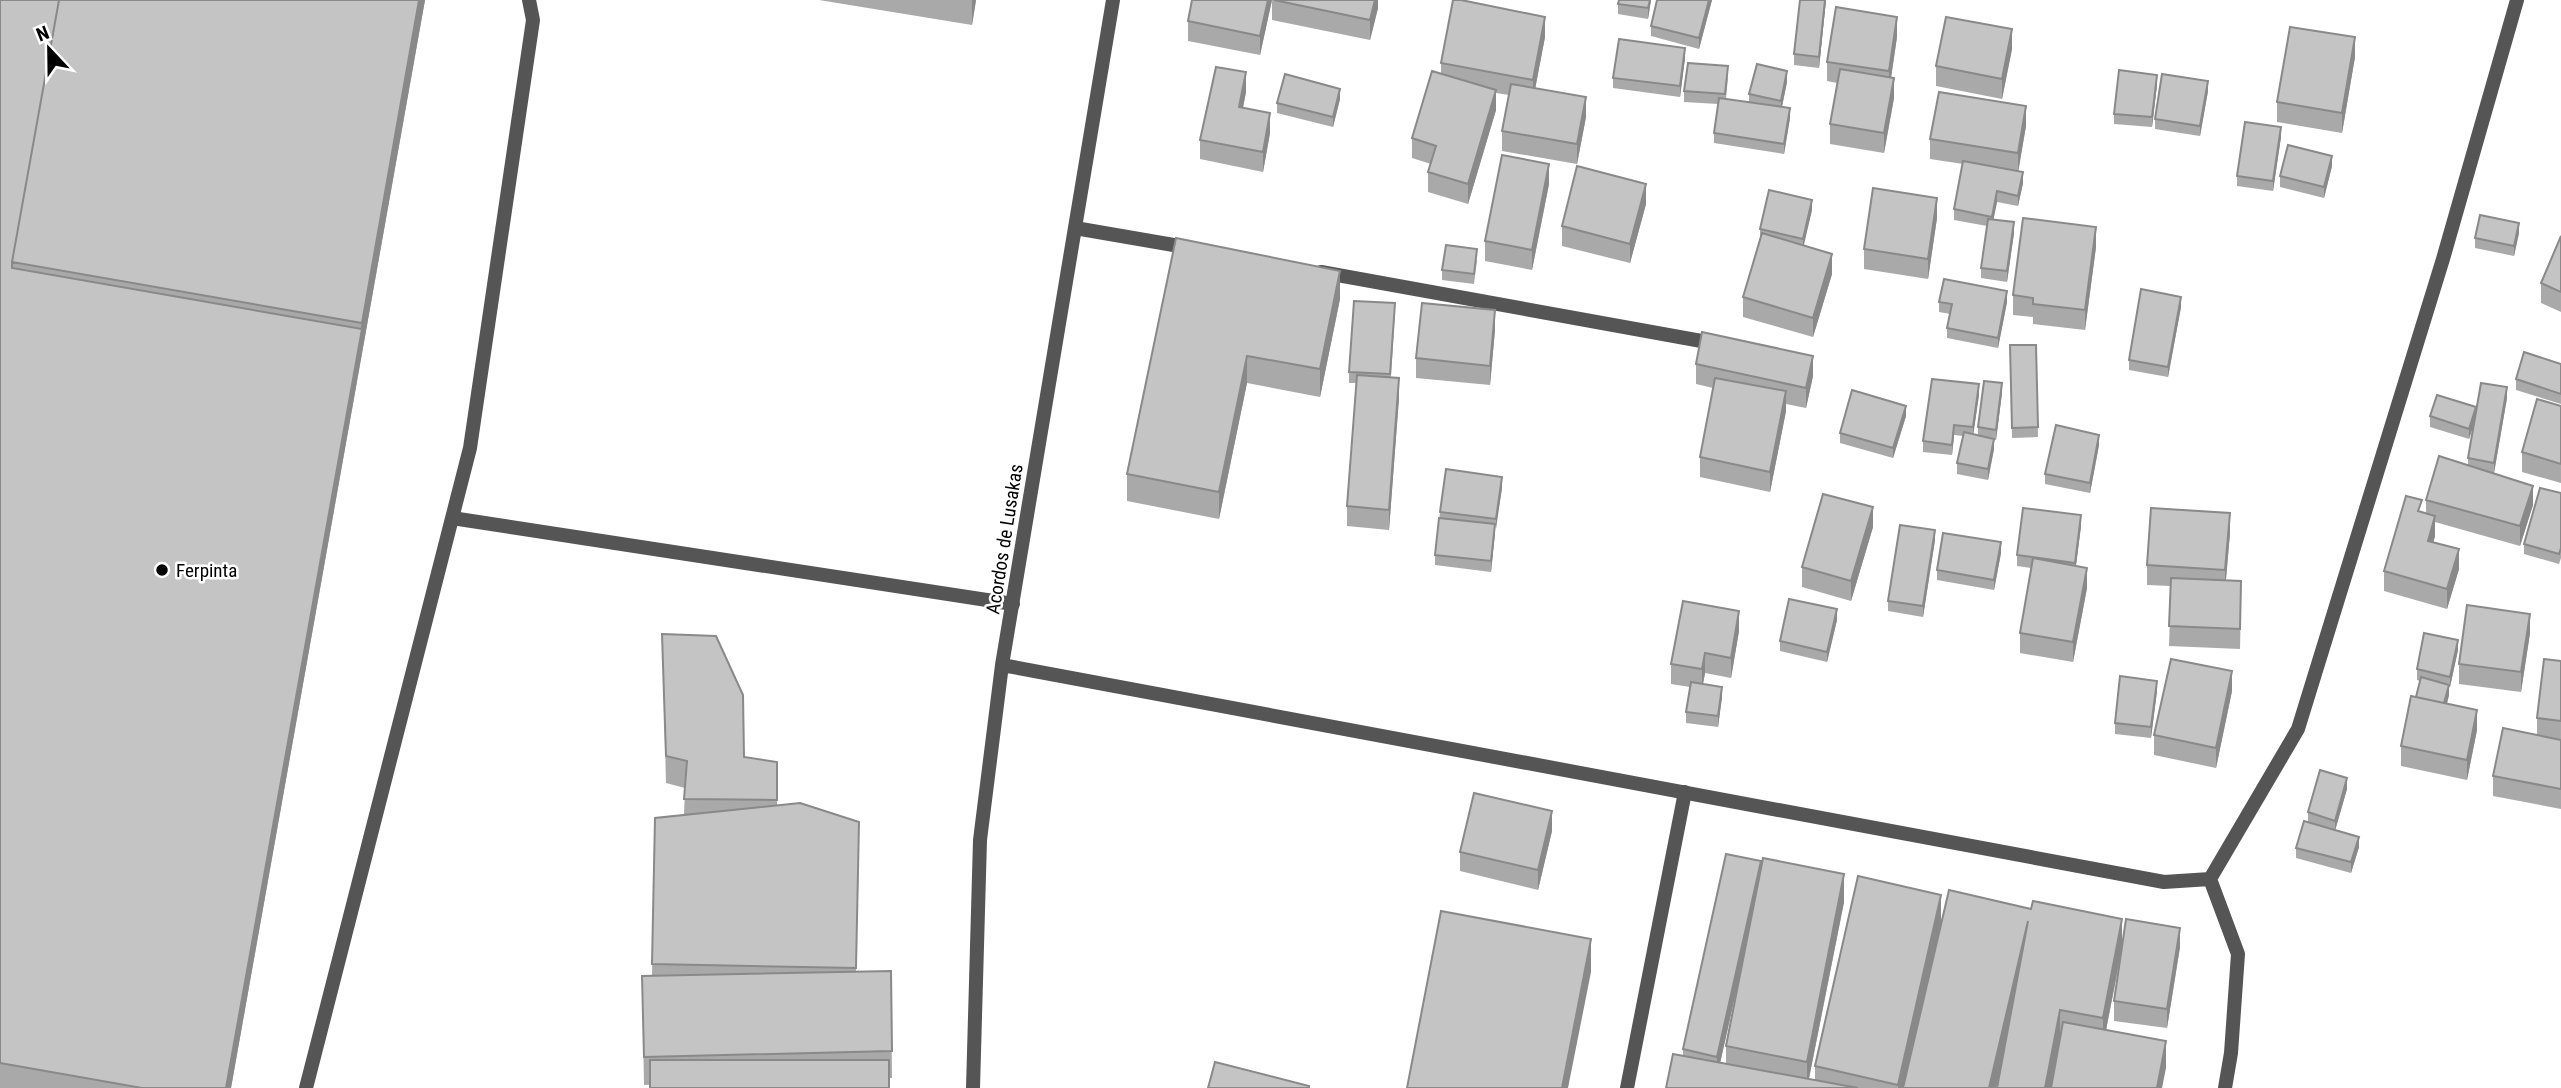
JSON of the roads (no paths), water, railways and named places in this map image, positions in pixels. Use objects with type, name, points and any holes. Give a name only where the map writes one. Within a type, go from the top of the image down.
[{"type":"street","points":[[306,1088],[452,518],[474,420],[533,20],[529,0]]},
{"type":"street","name":"Acordos de Lusakas","points":[[973,1088],[980,840],[1002,665],[1113,0]]},
{"type":"street","points":[[2210,879],[2298,729],[2443,259],[2516,0]]},
{"type":"street","points":[[1075,228],[1211,252]]},
{"type":"street","points":[[1306,269],[1739,348]]},
{"type":"street","points":[[452,518],[1013,604]]},
{"type":"street","points":[[1002,665],[2164,882],[2210,879]]},
{"type":"street","points":[[1627,1088],[1685,792]]},
{"type":"street","points":[[2210,879],[2238,954],[2231,1053],[2225,1088]]},
{"type":"place","name":"Ferpinta","points":[[162,570]]}]
